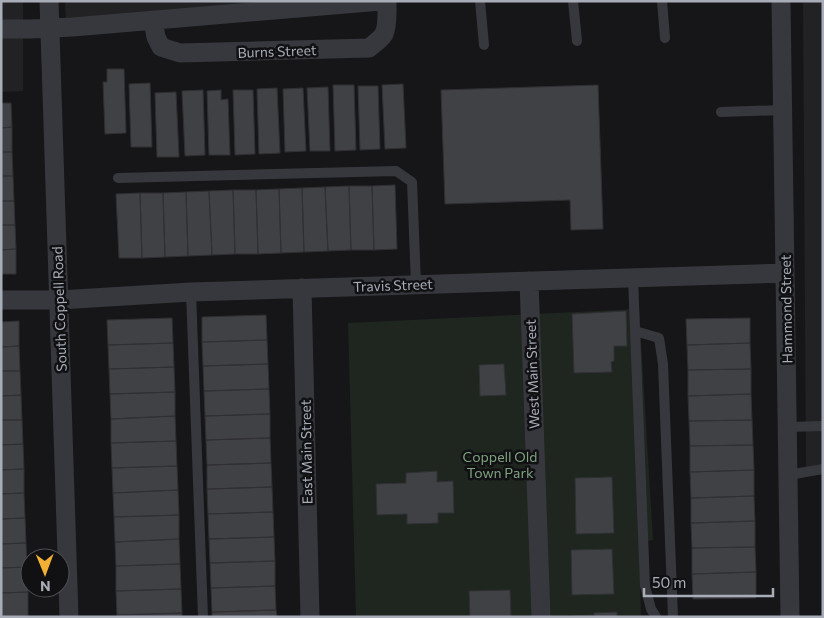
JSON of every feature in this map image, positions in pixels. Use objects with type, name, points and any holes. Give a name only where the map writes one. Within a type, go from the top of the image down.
[{"type":"street","name":"South Coppell Road","points":[[49,1],[69,617]]},
{"type":"street","points":[[1,29],[50,29],[381,1]]},
{"type":"street","name":"Burns Street","points":[[153,20],[160,47],[180,53],[369,48],[384,34],[387,21],[387,1]]},
{"type":"street","name":"Hammond Street","points":[[781,1],[790,617]]},
{"type":"street","name":"Travis Street","points":[[1,300],[59,300],[191,292],[785,273]]},
{"type":"street","name":"West Main Street","points":[[528,281],[541,617]]},
{"type":"street","name":"East Main Street","points":[[302,288],[310,617]]},
{"type":"lane","points":[[480,1],[484,45]]},
{"type":"lane","points":[[574,1],[577,41]]},
{"type":"lane","points":[[662,1],[665,38]]},
{"type":"lane","points":[[721,112],[783,110]]},
{"type":"lane","points":[[118,178],[396,171],[412,182],[416,284]]},
{"type":"lane","points":[[633,278],[645,586],[651,609],[656,617]]},
{"type":"lane","points":[[191,292],[202,617]]},
{"type":"lane","points":[[635,331],[659,338],[663,364],[673,617]]},
{"type":"lane","points":[[788,427],[823,426]]},
{"type":"lane","points":[[788,475],[823,469]]},
{"type":"shaded area","points":[[1,1],[23,1],[23,91],[1,92]]},
{"type":"shaded area","points":[[65,1],[266,1],[66,25]]},
{"type":"shaded area","points":[[803,1],[823,1],[823,471],[806,471]]},
{"type":"green space","name":"Coppell Old Town Park","points":[[639,309],[653,540],[639,542],[641,617],[356,617],[348,323]]},
{"type":"building","points":[[107,69],[124,69],[126,133],[105,134],[103,82],[107,82]]},
{"type":"building","points":[[150,83],[152,147],[131,147],[129,84]]},
{"type":"building","points":[[403,84],[406,148],[385,149],[382,85]]},
{"type":"building","points":[[333,85],[354,85],[356,150],[335,151]]},
{"type":"building","points":[[598,85],[603,229],[571,230],[570,200],[445,204],[441,90]]},
{"type":"building","points":[[358,86],[378,86],[380,149],[360,150]]},
{"type":"building","points":[[328,87],[330,151],[310,151],[307,88]]},
{"type":"building","points":[[277,88],[280,153],[259,154],[257,89]]},
{"type":"building","points":[[303,88],[306,151],[285,152],[283,89]]},
{"type":"building","points":[[203,90],[205,155],[185,156],[182,91]]},
{"type":"building","points":[[221,90],[221,100],[228,99],[230,155],[209,155],[207,91]]},
{"type":"building","points":[[233,90],[253,90],[255,154],[235,155]]},
{"type":"building","points":[[176,92],[179,157],[157,157],[155,93]]},
{"type":"building","points":[[1,103],[11,103],[12,127],[1,128]]},
{"type":"building","points":[[12,127],[12,152],[1,152],[1,128]]},
{"type":"building","points":[[1,152],[12,152],[13,176],[1,176]]},
{"type":"building","points":[[1,176],[13,176],[14,201],[1,201]]},
{"type":"building","points":[[395,185],[397,249],[374,250],[372,186]]},
{"type":"building","points":[[349,186],[372,186],[374,250],[351,250]]},
{"type":"building","points":[[349,186],[351,250],[328,251],[325,187]]},
{"type":"building","points":[[325,187],[328,251],[304,252],[302,188]]},
{"type":"building","points":[[302,188],[304,252],[281,253],[279,189]]},
{"type":"building","points":[[279,189],[281,253],[258,254],[256,190]]},
{"type":"building","points":[[233,190],[256,190],[258,254],[235,254]]},
{"type":"building","points":[[233,190],[235,254],[212,255],[209,191]]},
{"type":"building","points":[[209,191],[212,255],[188,256],[186,192]]},
{"type":"building","points":[[186,192],[188,256],[165,257],[163,193]]},
{"type":"building","points":[[140,193],[163,193],[165,257],[142,258]]},
{"type":"building","points":[[140,193],[142,258],[119,258],[116,194]]},
{"type":"building","points":[[1,201],[14,201],[15,225],[1,225]]},
{"type":"building","points":[[1,225],[15,225],[16,249],[1,250]]},
{"type":"building","points":[[16,249],[16,274],[1,274],[1,250]]},
{"type":"building","points":[[626,311],[627,346],[614,346],[614,361],[611,362],[612,372],[574,373],[572,314]]},
{"type":"building","points":[[266,315],[267,340],[202,342],[202,317]]},
{"type":"building","points":[[172,318],[173,343],[108,345],[107,320]]},
{"type":"building","points":[[750,318],[750,343],[687,345],[686,319]]},
{"type":"building","points":[[19,321],[19,346],[1,347],[1,322]]},
{"type":"building","points":[[267,340],[268,364],[203,366],[202,342]]},
{"type":"building","points":[[173,343],[174,367],[109,369],[108,345]]},
{"type":"building","points":[[750,343],[751,369],[688,370],[687,345]]},
{"type":"building","points":[[19,346],[20,371],[1,371],[1,347]]},
{"type":"building","points":[[268,364],[269,389],[204,391],[203,366]]},
{"type":"building","points":[[504,364],[506,395],[480,396],[479,365]]},
{"type":"building","points":[[174,367],[175,392],[110,394],[109,369]]},
{"type":"building","points":[[751,369],[751,394],[688,396],[688,370]]},
{"type":"building","points":[[1,371],[20,371],[21,395],[1,396]]},
{"type":"building","points":[[269,389],[270,414],[205,416],[204,391]]},
{"type":"building","points":[[175,392],[175,416],[111,419],[110,394]]},
{"type":"building","points":[[751,394],[752,420],[689,421],[688,396]]},
{"type":"building","points":[[21,395],[22,420],[1,420],[1,396]]},
{"type":"building","points":[[270,414],[270,438],[206,440],[205,416]]},
{"type":"building","points":[[175,416],[176,441],[111,443],[111,419]]},
{"type":"building","points":[[1,420],[22,420],[23,444],[1,445]]},
{"type":"building","points":[[752,420],[753,445],[690,446],[689,421]]},
{"type":"building","points":[[270,438],[271,463],[207,465],[206,440]]},
{"type":"building","points":[[176,441],[177,466],[112,468],[111,443]]},
{"type":"building","points":[[23,444],[24,469],[1,470],[1,445]]},
{"type":"building","points":[[753,445],[754,470],[690,472],[690,446]]},
{"type":"building","points":[[271,463],[272,487],[207,489],[207,465]]},
{"type":"building","points":[[177,466],[178,490],[113,493],[112,468]]},
{"type":"building","points":[[24,469],[24,493],[1,494],[1,470]]},
{"type":"building","points":[[754,470],[754,496],[691,498],[690,472]]},
{"type":"building","points":[[437,471],[437,482],[453,481],[454,513],[438,513],[438,523],[407,524],[407,514],[377,515],[376,484],[406,483],[406,473]]},
{"type":"building","points":[[612,477],[614,533],[576,534],[575,478]]},
{"type":"building","points":[[272,487],[273,512],[208,514],[207,489]]},
{"type":"building","points":[[178,490],[179,515],[114,517],[113,493]]},
{"type":"building","points":[[24,493],[25,518],[1,519],[1,494]]},
{"type":"building","points":[[754,496],[755,521],[691,523],[691,498]]},
{"type":"building","points":[[273,512],[274,537],[209,539],[208,514]]},
{"type":"building","points":[[179,515],[179,539],[115,542],[114,517]]},
{"type":"building","points":[[25,518],[26,543],[1,544],[1,519]]},
{"type":"building","points":[[755,521],[755,547],[692,548],[691,523]]},
{"type":"building","points":[[274,537],[275,561],[210,563],[209,539]]},
{"type":"building","points":[[179,539],[180,564],[116,566],[115,542]]},
{"type":"building","points":[[26,543],[26,548],[20,548],[20,567],[1,568],[1,544]]},
{"type":"building","points":[[755,547],[756,572],[692,574],[692,548]]},
{"type":"building","points":[[612,549],[614,594],[572,595],[571,550]]},
{"type":"building","points":[[275,561],[275,586],[211,588],[210,563]]},
{"type":"building","points":[[180,564],[181,589],[116,591],[116,566]]},
{"type":"building","points":[[20,567],[20,592],[1,593],[1,568]]},
{"type":"building","points":[[756,572],[756,598],[693,599],[692,574]]},
{"type":"building","points":[[275,586],[276,610],[212,612],[211,588]]},
{"type":"building","points":[[181,589],[182,613],[117,615],[116,591]]},
{"type":"building","points":[[510,590],[511,617],[470,617],[469,591]]},
{"type":"building","points":[[20,592],[20,598],[28,598],[28,616],[1,617],[1,593]]},
{"type":"building","points":[[276,610],[277,617],[212,617],[212,612]]},
{"type":"building","points":[[617,612],[617,617],[594,617],[594,613]]},
{"type":"building","points":[[182,613],[182,617],[117,617],[117,615]]},
{"type":"building","points":[[594,615],[594,617],[573,617],[573,616]]}]
